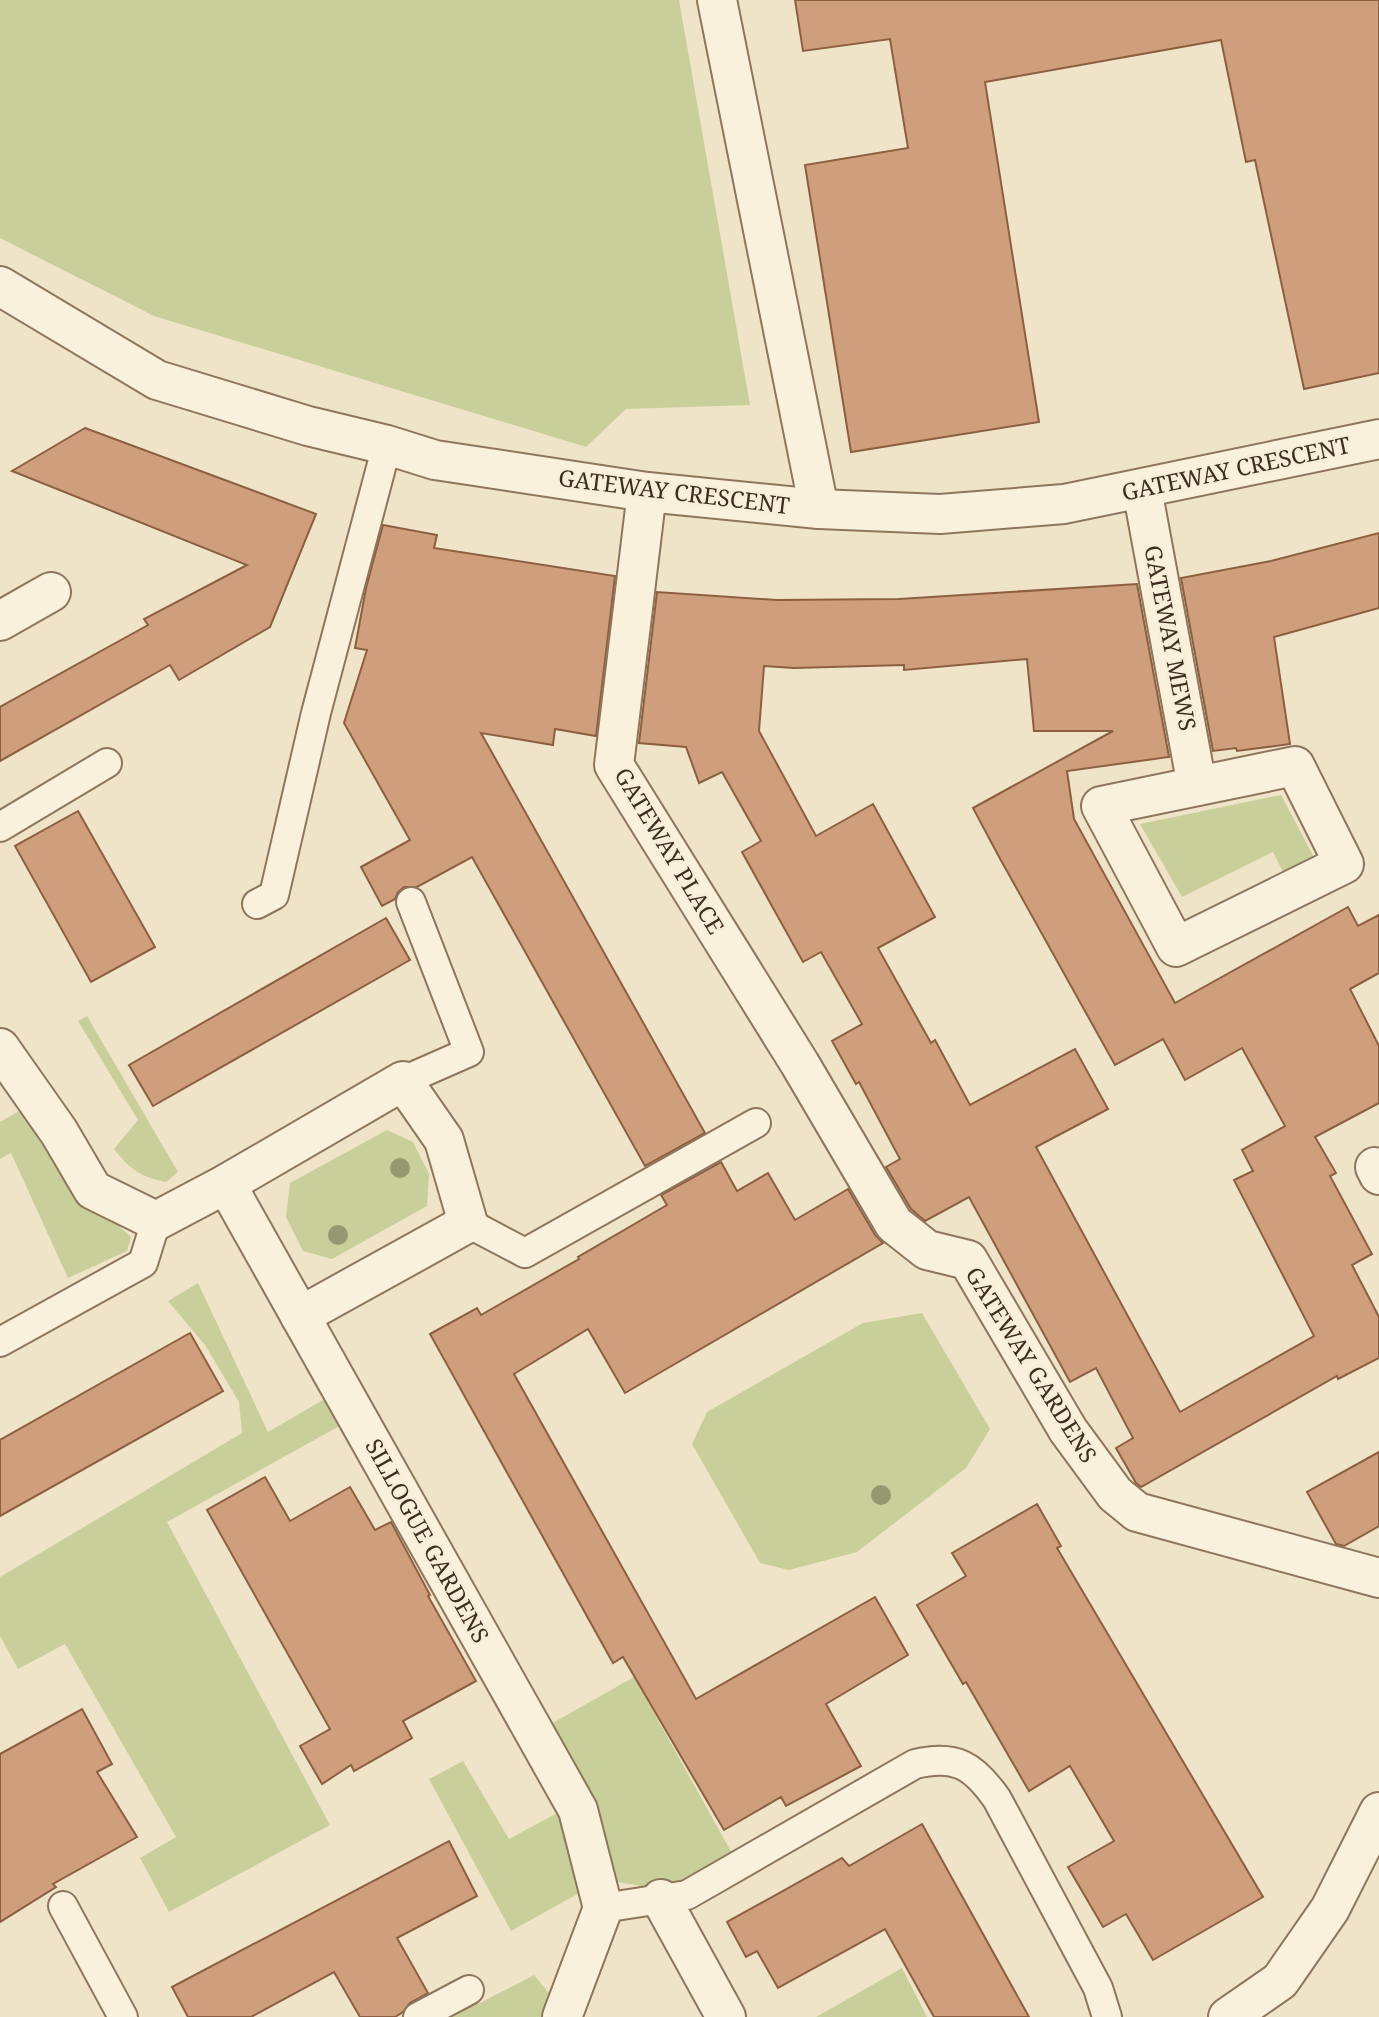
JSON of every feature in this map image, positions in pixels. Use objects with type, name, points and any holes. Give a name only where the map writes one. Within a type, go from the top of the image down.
[{"type":"street","points":[[717,0],[819,509]]},
{"type":"street","name":"GATEWAY CRESCENT","points":[[0,286],[157,380],[308,426],[435,460],[647,492],[819,509],[940,514],[1064,503],[1379,439]]},
{"type":"street","name":"GATEWAY MEWS","points":[[1142,489],[1197,786]]},
{"type":"street","name":"GATEWAY PLACE","points":[[647,492],[614,765],[800,1064]]},
{"type":"street","points":[[3,613],[51,592]]},
{"type":"street","points":[[1295,766],[1344,864],[1176,947],[1101,806],[1197,786],[1295,766]]},
{"type":"street","points":[[0,1048],[59,1132],[93,1190],[156,1222],[402,1081],[443,1140],[468,1223],[300,1316]]},
{"type":"street","name":"GATEWAY GARDENS","points":[[800,1064],[894,1224],[927,1250],[968,1260],[1068,1430],[1115,1494],[1137,1512],[1379,1578]]},
{"type":"street","name":"SILLOGUE GARDENS","points":[[226,1184],[578,1810],[603,1908]]},
{"type":"street","points":[[1228,2017],[1280,1981],[1330,1909],[1379,1812]]},
{"type":"street","points":[[661,1899],[726,2017]]},
{"type":"street","points":[[562,2017],[603,1908]]},
{"type":"lane","points":[[257,904],[274,895],[316,713],[387,445]]},
{"type":"lane","points":[[0,827],[107,763]]},
{"type":"lane","points":[[402,1081],[469,1052],[411,902]]},
{"type":"lane","points":[[468,1223],[525,1253],[756,1123]]},
{"type":"lane","points":[[0,1342],[143,1263],[156,1222]]},
{"type":"lane","points":[[603,1908],[687,1895],[915,1764],[934,1760],[958,1763],[981,1776],[996,1800],[1098,1988],[1107,2017]]},
{"type":"lane","points":[[63,1906],[123,2017]]},
{"type":"lane","points":[[418,2017],[469,1990]]},
{"type":"green space","points":[[0,0],[679,0],[750,405],[626,409],[586,447],[154,316],[0,238]]},
{"type":"green space","points":[[1281,795],[1316,861],[1285,876],[1273,852],[1182,897],[1140,824]]},
{"type":"green space","points":[[87,1016],[178,1172],[166,1182],[136,1171],[114,1149],[138,1120],[78,1021]]},
{"type":"green space","points":[[31,1104],[78,1189],[131,1237],[127,1251],[68,1278],[11,1153],[0,1159],[0,1122]]},
{"type":"green space","points":[[387,1130],[413,1142],[429,1174],[427,1206],[332,1259],[303,1251],[286,1217],[290,1183]]},
{"type":"green space","points":[[198,1283],[268,1432],[328,1397],[345,1423],[167,1522],[330,1825],[169,1912],[140,1858],[176,1837],[65,1644],[18,1669],[0,1636],[0,1577],[242,1433],[239,1402],[205,1345],[168,1301]]},
{"type":"green space","points":[[922,1313],[990,1429],[966,1468],[857,1552],[789,1570],[760,1563],[692,1444],[707,1412],[863,1323]]},
{"type":"green space","points":[[634,1677],[738,1864],[687,1894],[595,1878],[597,1883],[511,1931],[429,1779],[463,1761],[509,1839],[574,1804],[535,1733]]},
{"type":"green space","points":[[902,1968],[927,2017],[816,2017]]},
{"type":"green space","points":[[534,1975],[565,2013],[562,2017],[420,2017],[469,1991],[478,2004]]},
{"type":"building","points":[[795,0],[1379,0],[1379,373],[1304,389],[1255,160],[1246,162],[1221,40],[985,82],[1039,422],[851,452],[805,165],[908,148],[890,39],[803,51]]},
{"type":"building","points":[[85,428],[316,514],[270,627],[179,680],[170,665],[0,761],[0,707],[148,625],[144,619],[247,565],[12,471]]},
{"type":"building","points":[[383,525],[437,535],[434,548],[615,576],[596,736],[555,729],[553,745],[481,733],[705,1133],[645,1166],[472,857],[417,887],[404,887],[395,899],[382,906],[361,867],[410,840],[344,723],[367,650],[355,648],[366,588]]},
{"type":"building","points":[[1379,533],[1379,608],[1274,637],[1290,744],[1237,751],[1236,748],[1213,751],[1181,578],[1271,561]]},
{"type":"building","points":[[1137,584],[1169,757],[1067,771],[1074,819],[1175,1003],[1348,907],[1358,926],[1379,915],[1379,973],[1350,989],[1379,1046],[1379,1103],[1315,1137],[1336,1173],[1330,1176],[1372,1254],[1352,1265],[1379,1317],[1379,1358],[1338,1379],[1337,1376],[1141,1487],[1116,1448],[1133,1438],[1096,1368],[1070,1382],[969,1197],[925,1221],[911,1209],[886,1167],[900,1159],[859,1082],[856,1084],[832,1041],[862,1024],[821,952],[803,962],[742,852],[761,841],[722,772],[699,783],[686,747],[639,743],[657,592],[777,600],[899,599]],"holes":[[[1027,659],[1034,731],[1113,731],[973,808],[1115,1065],[1163,1039],[1185,1080],[1242,1048],[1285,1126],[1242,1150],[1253,1171],[1234,1180],[1314,1336],[1180,1412],[1036,1147],[1108,1109],[1075,1049],[970,1105],[935,1040],[931,1043],[878,948],[935,917],[873,804],[816,836],[759,731],[764,666],[794,668],[904,665],[904,670]]]},
{"type":"building","points":[[78,811],[155,947],[91,982],[15,846]]},
{"type":"building","points":[[386,918],[410,960],[153,1106],[129,1065]]},
{"type":"building","points":[[721,1162],[737,1191],[768,1173],[795,1220],[848,1189],[875,1235],[883,1243],[625,1393],[588,1329],[514,1374],[696,1699],[875,1597],[908,1655],[826,1704],[861,1766],[786,1806],[781,1797],[724,1830],[623,1657],[613,1663],[430,1334],[477,1308],[481,1315],[579,1259],[578,1257],[667,1205],[661,1195]]},
{"type":"building","points":[[190,1333],[223,1391],[0,1516],[0,1440]]},
{"type":"building","points":[[1379,1452],[1379,1526],[1344,1546],[1336,1544],[1307,1492]]},
{"type":"building","points":[[265,1477],[290,1521],[350,1487],[375,1530],[391,1522],[430,1595],[428,1596],[476,1681],[403,1721],[412,1738],[354,1771],[351,1765],[322,1784],[300,1746],[330,1729],[207,1510]]},
{"type":"building","points":[[1037,1504],[1061,1546],[1057,1548],[1263,1897],[1153,1960],[1126,1914],[1103,1927],[1068,1867],[1114,1841],[1070,1766],[1029,1791],[966,1682],[963,1684],[917,1605],[966,1576],[952,1553]]},
{"type":"building","points":[[82,1709],[112,1764],[97,1772],[137,1837],[53,1884],[56,1887],[0,1922],[0,1754]]},
{"type":"building","points":[[922,1824],[1029,2017],[934,2017],[885,1929],[778,1988],[757,1951],[746,1957],[727,1922],[842,1858],[849,1866]]},
{"type":"building","points":[[449,1841],[477,1896],[397,1938],[428,1993],[410,2003],[403,2012],[395,2017],[360,2017],[334,1972],[251,2017],[188,2017],[172,1987]]}]
